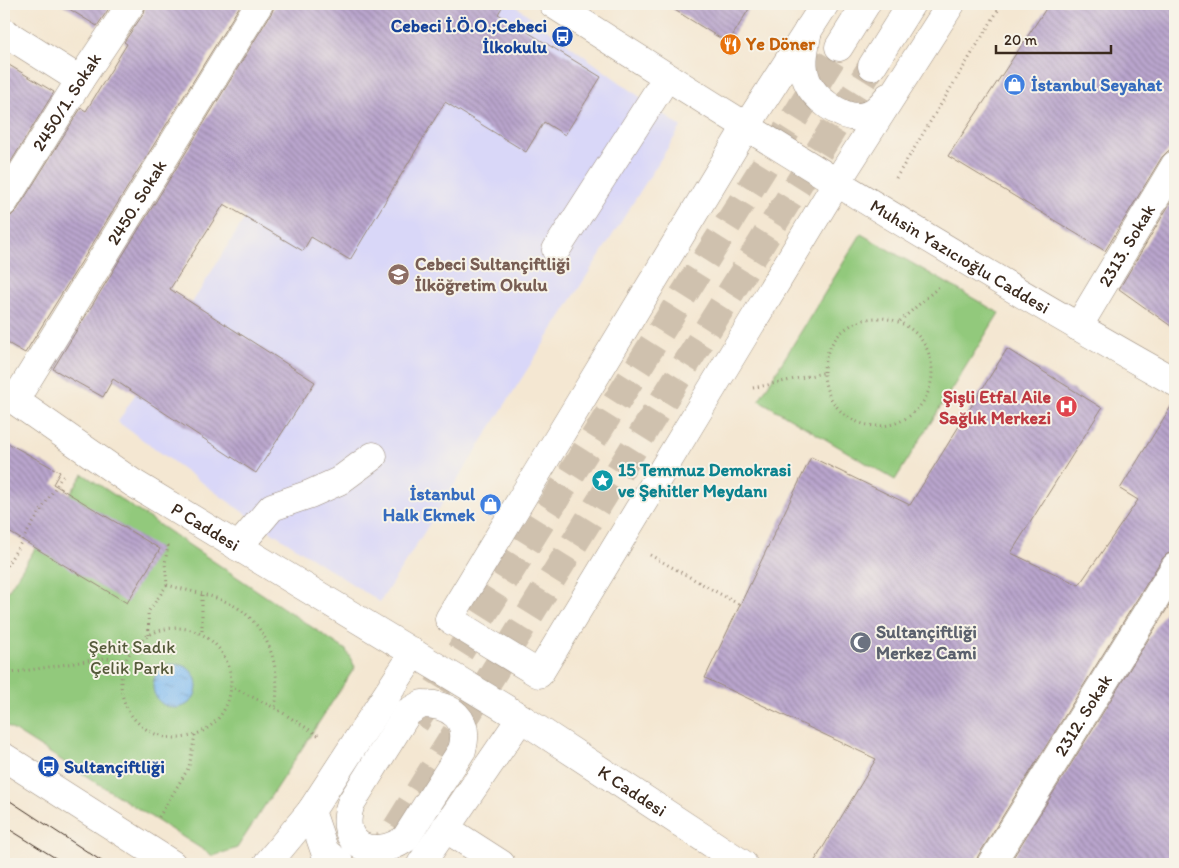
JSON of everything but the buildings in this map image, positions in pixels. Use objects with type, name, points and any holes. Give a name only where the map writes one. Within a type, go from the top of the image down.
[{"type":"street","name":"2450/1. Sokak","points":[[4,202],[80,80],[131,4]]},
{"type":"street","name":"2450. Sokak","points":[[10,396],[259,4]]},
{"type":"street","name":"Muhsin Yazıcıoğlu Caddesi","points":[[553,4],[746,127],[968,261],[1175,382]]},
{"type":"street","points":[[825,4],[746,127],[449,619],[539,674],[838,182],[951,4]]},
{"type":"street","points":[[839,47],[866,4]]},
{"type":"street","points":[[872,66],[910,4]]},
{"type":"street","points":[[808,30],[803,56],[807,81],[818,97],[846,115],[861,117],[878,109],[907,76]]},
{"type":"street","points":[[4,32],[80,80]]},
{"type":"street","points":[[556,250],[667,77]]},
{"type":"street","name":"2313. Sokak","points":[[1078,326],[1175,165]]},
{"type":"street","name":"P Caddesi","points":[[10,396],[133,483],[521,718]]},
{"type":"street","points":[[238,547],[272,507],[310,494],[339,481],[373,456]]},
{"type":"street","name":"2312. Sokak","points":[[991,864],[1175,568]]},
{"type":"street","points":[[268,864],[311,811],[414,653]]},
{"type":"street","points":[[422,704],[436,704],[449,710],[458,717],[464,726],[466,737],[462,750],[404,839],[393,847],[378,849],[363,847],[352,839],[346,830],[346,817],[351,803],[371,771],[408,712],[422,704]]},
{"type":"street","points":[[421,864],[521,718]]},
{"type":"street","name":"K Caddesi","points":[[521,718],[743,864]]},
{"type":"street","points":[[4,757],[172,864]]},
{"type":"street","points":[[311,811],[325,852],[340,864]]},
{"type":"street","points":[[445,828],[502,864]]},
{"type":"path","points":[[893,183],[1002,4]]},
{"type":"path","points":[[900,322],[968,261]]},
{"type":"path","points":[[882,317],[900,322],[915,331],[926,345],[932,362],[932,380],[926,397],[916,411],[901,421],[884,426],[867,425],[850,419],[836,407],[826,391],[823,373],[826,355],[834,338],[848,326],[864,319],[882,317]]},
{"type":"path","points":[[707,398],[823,373]]},
{"type":"path","points":[[4,570],[81,447]]},
{"type":"path","points":[[621,539],[740,605]]},
{"type":"path","points":[[149,635],[148,612],[167,585],[165,563],[168,546],[162,540]]},
{"type":"path","points":[[167,585],[202,594],[233,605],[258,626],[276,664],[278,694],[276,708]]},
{"type":"path","points":[[202,594],[202,634]]},
{"type":"path","points":[[166,628],[185,629],[202,634],[216,644],[226,660],[231,677],[230,695],[223,712],[211,725],[195,734],[177,738],[159,735],[143,727],[130,714],[123,697],[121,679],[126,661],[136,646],[149,635],[166,628]]},
{"type":"path","points":[[4,674],[106,658],[126,661]]},
{"type":"path","points":[[230,686],[276,708],[326,740]]},
{"type":"path","points":[[141,845],[189,767],[195,734]]},
{"type":"shaded area","name":"Cebeci Sultançiftliği İlköğretim Okulu","points":[[378,4],[513,4],[681,127],[380,602],[258,523],[118,422]]},
{"type":"green space","points":[[861,234],[999,313],[895,480],[759,400]]},
{"type":"green space","name":"Şehit Sadık Çelik Parkı","points":[[83,474],[346,650],[355,667],[237,848],[213,856],[4,724],[4,597]]},
{"type":"water","points":[[171,664],[179,664],[191,670],[197,686],[191,702],[179,708],[171,708],[159,702],[153,690],[153,682],[159,670]]},
{"type":"tunnel","points":[[415,723],[839,47]]},
{"type":"tunnel","points":[[374,864],[872,66]]},
{"type":"tram line","points":[[4,797],[106,864]]},
{"type":"tram line","points":[[4,826],[65,864]]},
{"type":"place","name":"Cebeci İ.Ö.O.;Cebeci İlkokulu","points":[[563,36]]},
{"type":"place","name":"Ye Döner","points":[[730,44]]},
{"type":"place","name":"İstanbul Seyahat","points":[[1015,85]]},
{"type":"place","name":"Cebeci Sultançiftliği İlköğretim Okulu","points":[[399,274]]},
{"type":"place","name":"Şişli Etfal Aile Sağlık Merkezi","points":[[1067,407]]},
{"type":"place","name":"15 Temmuz Demokrasi ve Şehitler Meydanı","points":[[602,480]]},
{"type":"place","name":"İstanbul Halk Ekmek","points":[[491,504]]},
{"type":"place","name":"Sultançiftliği Merkez Cami","points":[[860,642]]},
{"type":"place","name":"Sultançiftliği","points":[[48,767]]}]
